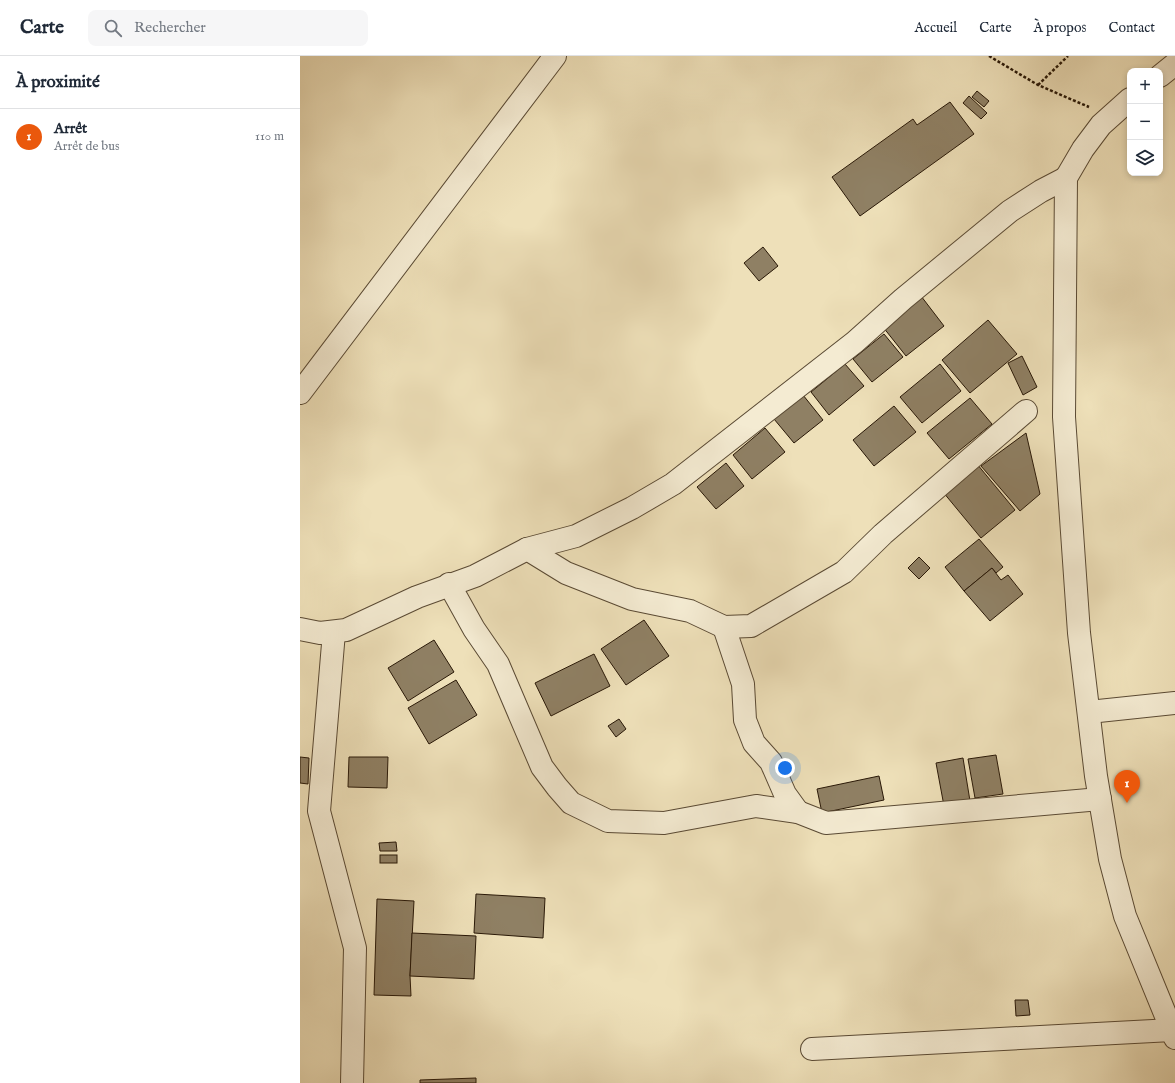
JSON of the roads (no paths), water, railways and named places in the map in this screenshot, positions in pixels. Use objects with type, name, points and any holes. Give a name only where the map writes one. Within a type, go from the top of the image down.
[{"type":"street","points":[[300,393],[555,56]]},
{"type":"street","points":[[1163,74],[1175,64]]},
{"type":"street","points":[[812,1049],[1173,1034],[1125,916],[1110,858],[1088,712],[1079,633],[1064,417],[1066,178],[1083,149],[1101,125],[1127,102]]},
{"type":"street","points":[[300,629],[320,633],[346,630],[390,609],[449,584],[475,576],[528,549],[576,536],[632,508],[673,484],[855,342],[903,299],[1010,211],[1041,191],[1066,178]]},
{"type":"street","points":[[528,549],[566,573],[632,600],[690,611],[724,627],[751,626],[844,572],[883,534],[1026,411]]},
{"type":"street","points":[[449,584],[474,629],[498,664],[542,767],[571,803],[608,821],[664,823],[756,806],[798,812],[826,823],[1100,798]]},
{"type":"street","points":[[724,627],[743,684],[744,720],[754,743],[771,762],[785,794],[798,812]]},
{"type":"street","points":[[334,632],[319,811],[355,948],[352,1083]]},
{"type":"street","points":[[1088,712],[1175,703]]},
{"type":"place","name":"Arrêt","points":[[1127,803]]}]
